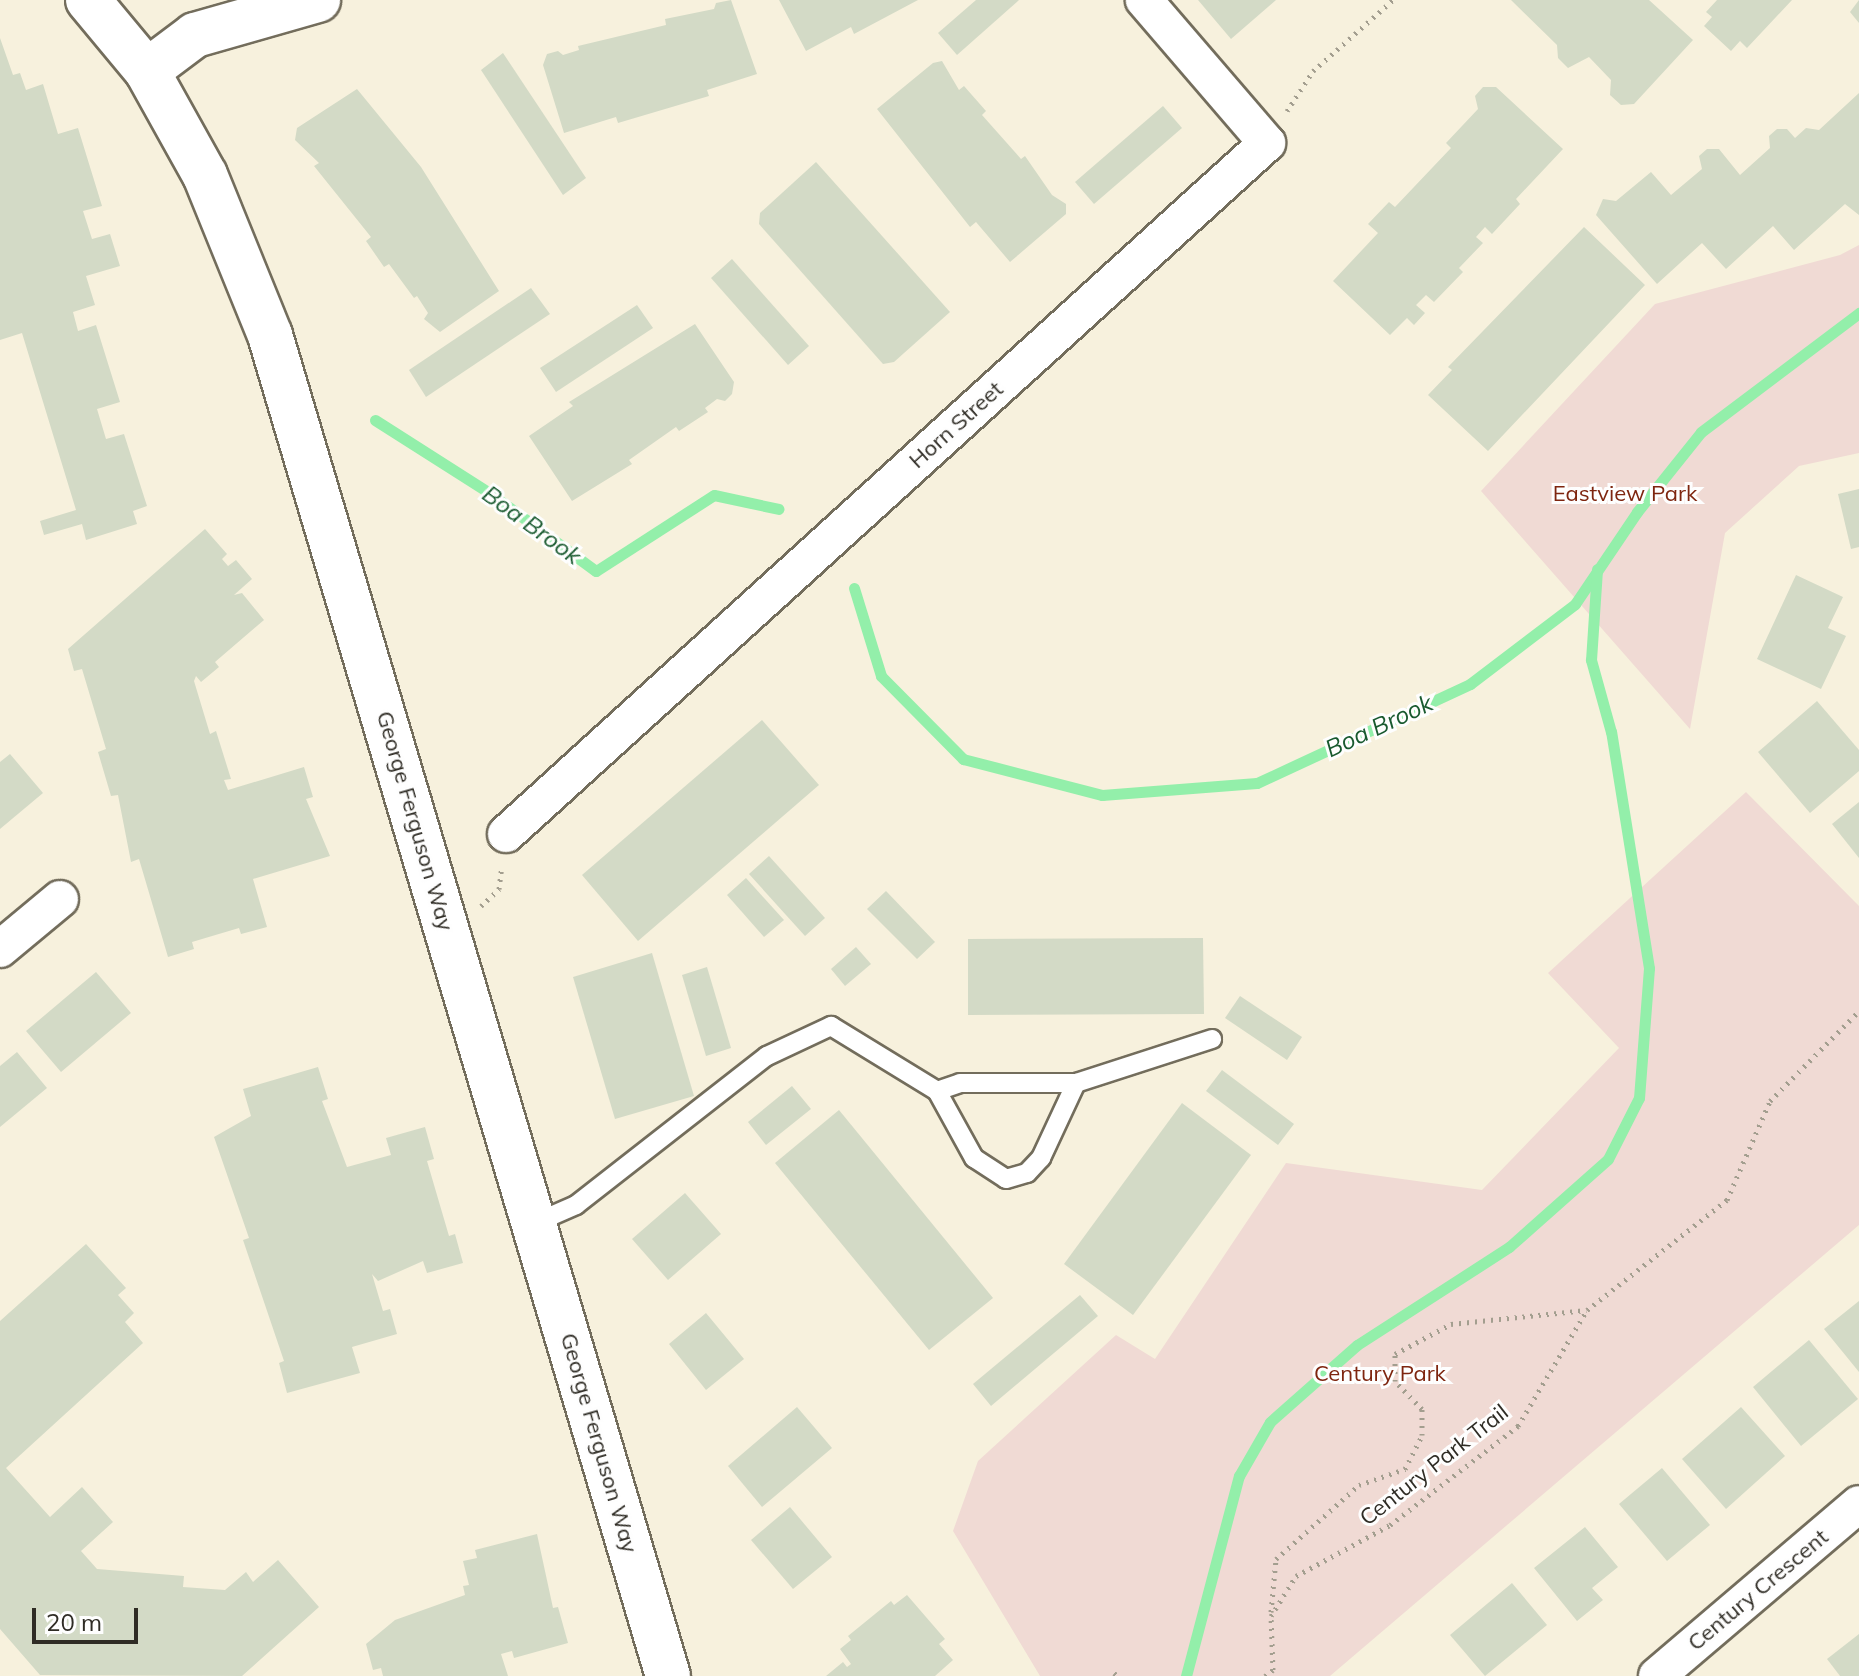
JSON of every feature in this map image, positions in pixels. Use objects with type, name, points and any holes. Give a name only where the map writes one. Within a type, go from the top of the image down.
[{"type":"main road","name":"George Ferguson Way","points":[[88,0],[147,71],[205,175],[270,335],[668,1676]]},
{"type":"main road","points":[[147,71],[195,35],[318,0]]},
{"type":"street","points":[[1144,0],[1267,143]]},
{"type":"street","name":"Horn Street","points":[[506,834],[1267,143]]},
{"type":"street","points":[[0,949],[60,899]]},
{"type":"street","name":"Century Crescent","points":[[1657,1676],[1859,1504]]},
{"type":"lane","points":[[535,1223],[576,1205],[767,1056],[831,1026],[937,1091],[974,1158],[1006,1179],[1027,1173],[1041,1158],[1076,1083]]},
{"type":"lane","points":[[937,1091],[960,1083],[1076,1083],[1212,1039]]},
{"type":"path","points":[[1267,143],[1313,71],[1393,0]]},
{"type":"path","points":[[481,906],[499,889],[506,834]]},
{"type":"path","name":"Century Park Trail","points":[[1271,1616],[1296,1576],[1390,1525],[1518,1426],[1587,1310],[1727,1200],[1770,1101],[1859,1011]]},
{"type":"path","name":"Century Park Trail","points":[[1265,1676],[1273,1670],[1271,1616],[1276,1559],[1359,1485],[1405,1469],[1416,1446],[1422,1409],[1395,1381],[1395,1354],[1451,1324],[1587,1310]]},
{"type":"green space","name":"Eastview Park","points":[[1859,245],[1859,453],[1799,466],[1725,533],[1690,729],[1481,491],[1655,304],[1840,255]]},
{"type":"green space","name":"Century Park","points":[[1746,792],[1859,906],[1859,1225],[1330,1676],[1040,1676],[953,1531],[978,1461],[1116,1335],[1155,1359],[1286,1163],[1482,1190],[1619,1048],[1548,973]]},
{"type":"building","points":[[731,0],[757,74],[707,90],[709,96],[618,123],[616,117],[564,133],[543,65],[547,54],[558,51],[563,55],[579,50],[578,46],[666,25],[665,19],[714,9],[716,3]]},
{"type":"building","points":[[779,0],[918,0],[854,34],[851,27],[806,51]]},
{"type":"building","points":[[976,0],[1019,0],[957,55],[938,33]]},
{"type":"building","points":[[1198,0],[1276,0],[1231,39]]},
{"type":"building","points":[[1511,0],[1649,0],[1693,40],[1634,104],[1621,105],[1610,95],[1611,80],[1589,57],[1568,68],[1558,58],[1557,45]]},
{"type":"building","points":[[1717,0],[1792,0],[1747,48],[1740,41],[1731,51],[1704,26],[1712,17],[1706,12]]},
{"type":"building","points":[[1859,0],[1859,23],[1850,12]]},
{"type":"building","points":[[0,38],[13,75],[20,73],[26,90],[43,84],[58,134],[78,128],[102,206],[83,211],[92,239],[110,234],[120,266],[86,276],[95,305],[73,312],[78,331],[96,325],[120,402],[97,409],[106,439],[124,434],[147,506],[133,511],[137,524],[86,540],[82,524],[44,535],[40,521],[76,510],[22,333],[0,340]]},
{"type":"building","points":[[503,53],[586,178],[563,195],[481,70]]},
{"type":"building","points":[[942,61],[959,90],[964,86],[986,111],[982,115],[1021,159],[1025,156],[1052,195],[1066,204],[1066,214],[1010,262],[976,222],[970,227],[877,109],[933,63]]},
{"type":"building","points":[[1483,87],[1496,87],[1563,149],[1516,199],[1520,204],[1492,234],[1485,227],[1476,237],[1483,243],[1459,268],[1463,272],[1434,302],[1426,295],[1416,305],[1425,313],[1414,325],[1407,318],[1390,335],[1333,281],[1378,233],[1368,224],[1389,202],[1395,207],[1451,148],[1446,143],[1478,109],[1475,96]]},
{"type":"building","points":[[357,89],[421,167],[499,291],[440,332],[424,319],[428,313],[417,296],[414,298],[389,264],[384,267],[366,241],[371,237],[314,166],[319,163],[295,140],[297,128]]},
{"type":"building","points":[[1859,93],[1859,215],[1845,204],[1794,250],[1773,226],[1726,269],[1702,243],[1657,284],[1596,215],[1603,199],[1616,201],[1651,172],[1671,195],[1702,169],[1699,156],[1707,149],[1719,149],[1740,175],[1770,148],[1769,136],[1777,129],[1787,129],[1795,138],[1806,128],[1819,130]]},
{"type":"building","points":[[1163,106],[1182,128],[1094,204],[1075,182]]},
{"type":"building","points":[[816,162],[950,312],[894,362],[883,364],[759,224],[760,213]]},
{"type":"building","points":[[1584,227],[1645,285],[1488,451],[1428,395],[1452,370],[1448,367]]},
{"type":"building","points":[[732,259],[809,346],[788,365],[711,278]]},
{"type":"building","points":[[531,288],[550,314],[426,397],[409,370]]},
{"type":"building","points":[[637,305],[653,328],[556,392],[540,368]]},
{"type":"building","points":[[695,324],[734,382],[732,394],[725,401],[717,399],[705,408],[708,412],[679,431],[676,427],[629,460],[632,464],[572,501],[529,436],[573,406],[569,402]]},
{"type":"building","points":[[1859,489],[1859,547],[1851,549],[1838,494]]},
{"type":"building","points":[[205,529],[227,554],[222,559],[228,566],[236,560],[252,579],[234,595],[242,593],[264,620],[215,662],[219,667],[201,682],[196,676],[194,681],[210,734],[216,731],[231,779],[224,780],[228,790],[304,767],[313,797],[306,799],[330,856],[253,879],[267,927],[241,934],[239,928],[192,942],[194,949],[168,957],[139,859],[131,862],[118,795],[111,796],[98,752],[106,749],[82,669],[74,671],[68,649]]},
{"type":"building","points":[[1796,575],[1843,597],[1828,628],[1846,636],[1821,689],[1757,659]]},
{"type":"building","points":[[1817,701],[1859,750],[1859,771],[1810,813],[1758,752]]},
{"type":"building","points":[[762,720],[819,785],[638,941],[582,875]]},
{"type":"building","points":[[10,754],[43,793],[0,829],[0,762]]},
{"type":"building","points":[[1859,802],[1859,858],[1832,824]]},
{"type":"building","points":[[769,856],[825,918],[805,936],[749,874]]},
{"type":"building","points":[[746,878],[784,920],[764,937],[727,895]]},
{"type":"building","points":[[886,891],[935,942],[917,959],[867,909]]},
{"type":"building","points":[[1203,938],[1204,1014],[968,1015],[968,939]]},
{"type":"building","points":[[856,947],[871,964],[845,986],[831,969]]},
{"type":"building","points":[[652,953],[694,1096],[615,1119],[573,977]]},
{"type":"building","points":[[707,967],[731,1048],[706,1056],[682,975]]},
{"type":"building","points":[[96,972],[131,1013],[61,1072],[26,1031]]},
{"type":"building","points":[[1240,996],[1302,1037],[1287,1060],[1225,1018]]},
{"type":"building","points":[[17,1052],[47,1088],[0,1127],[0,1066]]},
{"type":"building","points":[[318,1067],[328,1099],[322,1101],[347,1167],[391,1155],[386,1138],[425,1127],[434,1159],[427,1161],[449,1236],[455,1234],[463,1263],[427,1273],[423,1261],[378,1281],[372,1274],[383,1311],[390,1309],[397,1334],[352,1347],[360,1373],[287,1393],[279,1363],[284,1361],[243,1240],[249,1238],[214,1137],[251,1116],[243,1089]]},
{"type":"building","points":[[1222,1070],[1294,1124],[1278,1145],[1206,1091]]},
{"type":"building","points":[[792,1086],[811,1109],[766,1145],[748,1122]]},
{"type":"building","points":[[1182,1103],[1251,1155],[1133,1315],[1064,1264]]},
{"type":"building","points":[[839,1110],[993,1298],[929,1350],[775,1163]]},
{"type":"building","points":[[685,1193],[721,1234],[668,1280],[632,1239]]},
{"type":"building","points":[[86,1244],[126,1288],[118,1295],[134,1313],[125,1322],[143,1343],[6,1468],[50,1517],[82,1487],[113,1522],[81,1551],[97,1569],[184,1576],[183,1587],[225,1590],[246,1572],[253,1582],[278,1560],[319,1607],[242,1676],[40,1675],[0,1629],[0,1321]]},
{"type":"building","points":[[1080,1295],[1098,1316],[991,1406],[973,1384]]},
{"type":"building","points":[[1859,1301],[1859,1372],[1824,1329]]},
{"type":"building","points":[[706,1313],[744,1359],[706,1390],[669,1344]]},
{"type":"building","points":[[1809,1340],[1858,1399],[1801,1446],[1753,1387]]},
{"type":"building","points":[[797,1407],[832,1448],[762,1507],[728,1466]]},
{"type":"building","points":[[1741,1407],[1785,1456],[1726,1509],[1682,1459]]},
{"type":"building","points":[[1662,1468],[1710,1525],[1667,1561],[1619,1504]]},
{"type":"building","points":[[790,1507],[832,1557],[793,1589],[751,1540]]},
{"type":"building","points":[[1585,1527],[1618,1567],[1592,1588],[1603,1600],[1577,1621],[1534,1568]]},
{"type":"building","points":[[537,1534],[553,1608],[558,1607],[568,1643],[514,1658],[512,1651],[501,1654],[508,1676],[383,1676],[381,1668],[373,1670],[366,1644],[395,1620],[465,1595],[463,1586],[469,1585],[463,1561],[477,1558],[475,1550]]},
{"type":"building","points":[[1512,1583],[1547,1625],[1485,1676],[1450,1635]]},
{"type":"building","points":[[907,1595],[945,1639],[939,1644],[953,1660],[935,1676],[826,1676],[843,1662],[847,1667],[851,1664],[840,1649],[851,1640],[848,1636],[891,1601],[894,1605]]},
{"type":"building","points":[[1859,1634],[1859,1676],[1840,1676],[1827,1659]]},
{"type":"waterway","name":"Boa Brook","points":[[854,588],[881,676],[963,759],[1102,795],[1257,783],[1470,684],[1575,604],[1637,512],[1701,432],[1859,313]]},
{"type":"waterway","name":"Boa Brook","points":[[375,420],[491,494],[596,571],[714,495],[779,509]]},
{"type":"waterway","points":[[1186,1676],[1239,1476],[1270,1422],[1357,1345],[1509,1247],[1608,1159],[1639,1098],[1649,968],[1611,732],[1591,660],[1597,569]]}]
